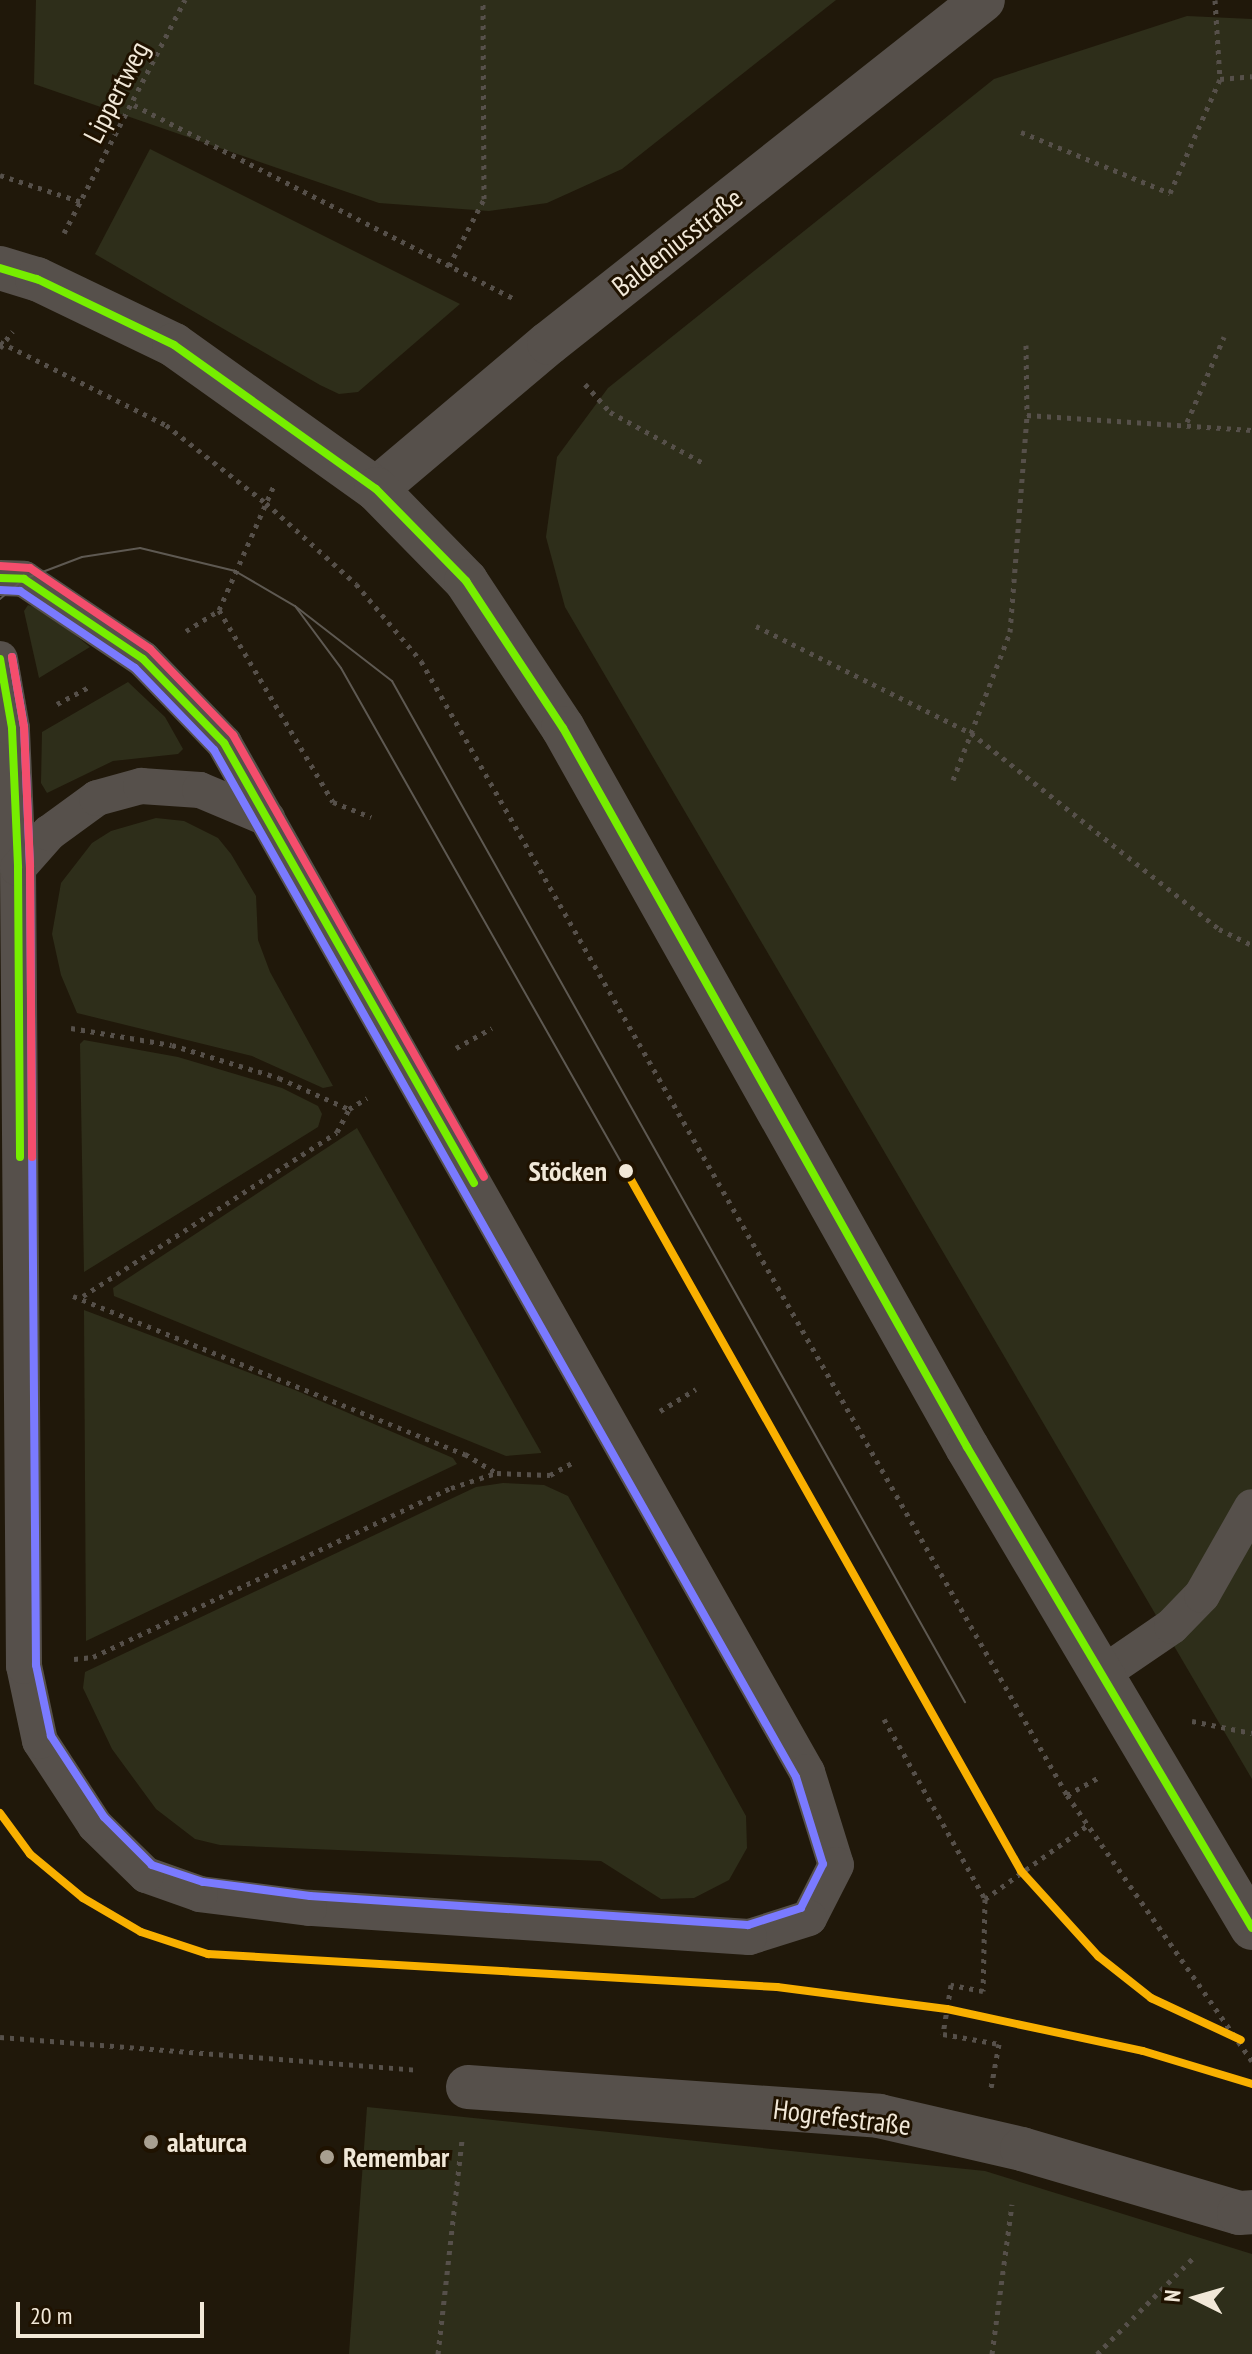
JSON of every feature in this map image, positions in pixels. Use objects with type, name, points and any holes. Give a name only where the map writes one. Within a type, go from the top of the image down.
[{"type":"street","name":"Baldeniusstraße","points":[[376,489],[549,343],[983,0]]},
{"type":"street","points":[[0,268],[37,279],[174,345],[299,431],[376,489],[466,581],[563,728],[1099,1676],[1252,1928]]},
{"type":"street","name":"Hogrefestraße","points":[[468,2087],[879,2116],[1002,2144],[1245,2213]]},
{"type":"lane","points":[[0,578],[24,579],[143,659],[224,743],[807,1772],[836,1865],[809,1918],[749,1937],[309,1908],[200,1894],[146,1875],[95,1825],[40,1741],[24,1666],[18,868],[12,728],[0,659]]},
{"type":"lane","points":[[18,868],[49,833],[97,798],[141,786],[200,790],[267,818]]},
{"type":"lane","points":[[1099,1676],[1172,1626],[1202,1595],[1252,1507]]},
{"type":"path","name":"Lippertweg","points":[[0,175],[82,202],[185,0]]},
{"type":"path","points":[[449,266],[484,199],[483,0]]},
{"type":"path","points":[[1021,132],[1170,193],[1220,79],[1215,0]]},
{"type":"path","points":[[1220,79],[1252,76]]},
{"type":"path","points":[[134,105],[514,299],[610,412],[703,463]]},
{"type":"path","points":[[1187,422],[1224,337]]},
{"type":"path","points":[[0,342],[8,343],[166,425],[266,503],[356,584],[421,661],[1088,1825],[1252,2061]]},
{"type":"path","points":[[0,348],[8,343]]},
{"type":"path","points":[[953,780],[1010,632],[1027,415],[1026,345]]},
{"type":"path","points":[[1027,415],[1187,422],[1252,430]]},
{"type":"path","points":[[299,431],[219,610],[333,802],[371,817]]},
{"type":"path","points":[[756,626],[971,733],[1219,929],[1252,945]]},
{"type":"path","points":[[19,1023],[172,1045],[279,1078],[349,1109]]},
{"type":"path","points":[[82,1297],[337,1132],[349,1109],[411,1072]]},
{"type":"path","points":[[20,1295],[82,1297],[450,1448],[497,1473]]},
{"type":"path","points":[[24,1666],[93,1657],[451,1488],[497,1473],[550,1475],[618,1436]]},
{"type":"path","points":[[884,1719],[985,1899],[983,1991],[951,1985],[943,2034],[999,2044],[1002,2257],[992,2354]]},
{"type":"path","points":[[985,1899],[1088,1825]]},
{"type":"path","points":[[0,2037],[418,2070],[468,2087],[438,2354]]},
{"type":"path","points":[[1097,2354],[1245,2213]]},
{"type":"shaded area","points":[[36,0],[836,0],[622,169],[547,203],[489,211],[379,203],[34,84]]},
{"type":"shaded area","points":[[1187,16],[1252,19],[1252,1779],[565,607],[546,537],[557,457],[608,388],[994,79]]},
{"type":"shaded area","points":[[150,149],[460,304],[358,392],[339,394],[320,385],[95,254]]},
{"type":"shaded area","points":[[28,605],[44,610],[90,647],[39,678],[24,611]]},
{"type":"shaded area","points":[[128,682],[165,717],[183,749],[178,754],[113,761],[47,793],[41,783],[42,732]]},
{"type":"shaded area","points":[[156,818],[184,821],[218,838],[231,854],[256,896],[258,940],[270,972],[333,1086],[323,1088],[252,1056],[77,1013],[61,975],[52,934],[61,883],[92,843],[111,831]]},
{"type":"shaded area","points":[[84,1040],[178,1057],[282,1088],[318,1106],[322,1114],[318,1127],[84,1272],[80,1044]]},
{"type":"shaded area","points":[[357,1128],[541,1453],[506,1456],[114,1296],[113,1288]]},
{"type":"shaded area","points":[[84,1310],[295,1390],[453,1458],[457,1464],[86,1641]]},
{"type":"shaded area","points":[[503,1483],[544,1485],[568,1496],[746,1816],[747,1848],[729,1880],[694,1898],[661,1899],[601,1861],[220,1845],[195,1839],[156,1809],[112,1749],[83,1688],[85,1672],[476,1487]]},
{"type":"shaded area","points":[[367,2107],[985,2171],[1252,2254],[1252,2354],[349,2354]]},
{"type":"tram line","points":[[0,599],[24,579],[82,557],[140,548],[235,571],[295,606],[341,668],[626,1171]]},
{"type":"tram line","points":[[295,606],[392,681],[965,1702]]},
{"type":"transit line","points":[[0,268],[37,279],[174,345],[376,489],[466,581],[563,728],[967,1447],[1252,1928]]},
{"type":"transit line","points":[[0,566],[30,568],[150,649],[233,735],[484,1177]]},
{"type":"transit line","points":[[0,578],[24,579],[143,659],[224,743],[474,1183]]},
{"type":"transit line","points":[[0,590],[20,591],[135,668],[214,750],[796,1777],[823,1864],[801,1908],[748,1925],[310,1896],[203,1882],[152,1865],[104,1817],[51,1736],[36,1665],[30,868],[24,727],[12,657]]},
{"type":"transit line","points":[[12,657],[24,727],[30,867],[32,1157]]},
{"type":"transit line","points":[[0,659],[12,728],[18,868],[20,1157]]},
{"type":"transit line","points":[[626,1171],[1021,1871],[1098,1956],[1151,1998],[1241,2040]]},
{"type":"transit line","points":[[0,1813],[30,1854],[83,1898],[141,1932],[208,1954],[777,1987],[947,2009],[1143,2051],[1252,2084]]},
{"type":"place","name":"Stöcken","points":[[626,1171]]},
{"type":"place","name":"alaturca","points":[[151,2142]]},
{"type":"place","name":"Remembar","points":[[327,2157]]}]
